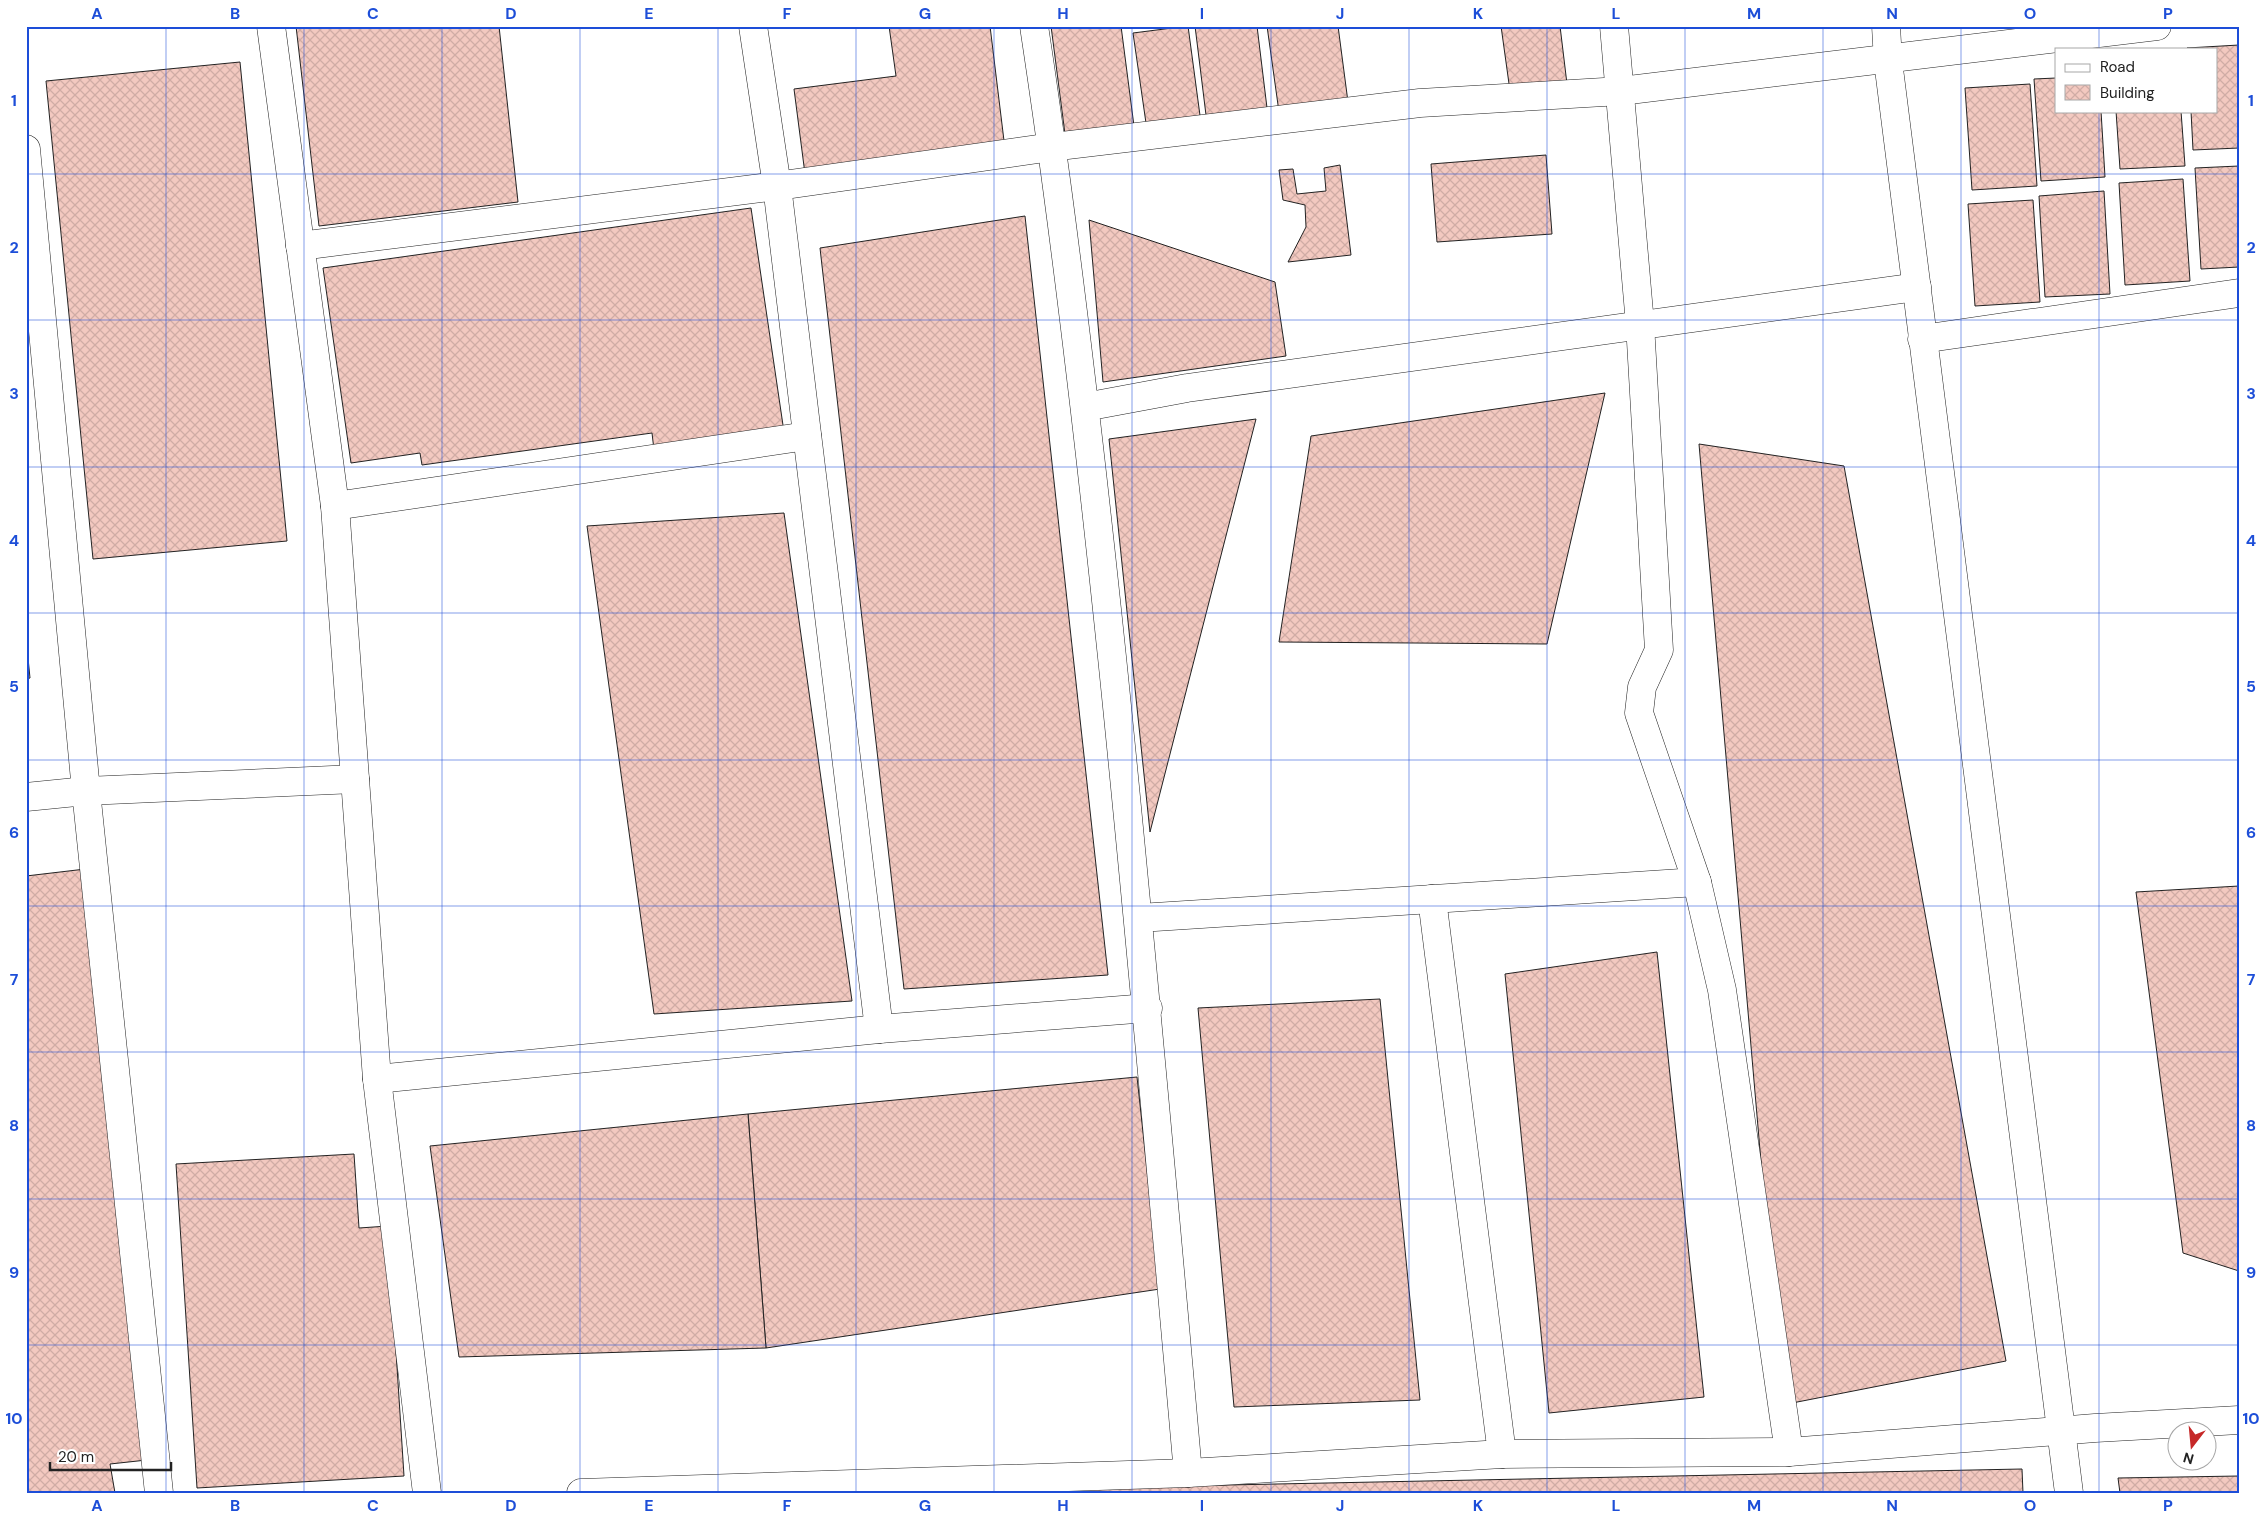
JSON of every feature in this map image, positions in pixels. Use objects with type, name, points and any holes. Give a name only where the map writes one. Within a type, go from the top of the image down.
[{"type":"street","points":[[271,26],[335,506],[377,1079],[427,1493]]},
{"type":"street","points":[[753,26],[777,186],[879,1029]]},
{"type":"street","points":[[1034,26],[1052,147],[1085,407],[1148,1008],[1188,1473]]},
{"type":"street","points":[[1614,26],[1640,324],[1659,650],[1642,687],[1639,713],[1697,882],[1722,990],[1789,1452]]},
{"type":"street","points":[[1886,26],[1888,61],[1922,339],[2069,1493]]},
{"type":"street","points":[[300,246],[777,186],[1052,147],[1420,103],[1621,91],[1888,61],[2157,26]]},
{"type":"street","points":[[26,149],[86,791],[159,1493]]},
{"type":"street","points":[[1085,407],[1187,388],[1917,287]]},
{"type":"street","points":[[1922,339],[2239,292]]},
{"type":"street","points":[[335,506],[807,436]]},
{"type":"street","points":[[26,797],[86,791],[355,779]]},
{"type":"street","points":[[1139,918],[1697,882]]},
{"type":"street","points":[[1432,899],[1502,1454]]},
{"type":"street","points":[[377,1079],[879,1029],[1148,1008]]},
{"type":"street","points":[[581,1493],[883,1488],[1188,1473],[1502,1454],[1789,1452],[2239,1420]]},
{"type":"building","points":[[296,26],[499,26],[518,202],[319,226]]},
{"type":"building","points":[[889,26],[990,26],[1005,149],[805,174],[794,89],[896,76]]},
{"type":"building","points":[[1051,26],[1121,26],[1134,126],[1065,134]]},
{"type":"building","points":[[1188,26],[1201,123],[1147,130],[1133,33]]},
{"type":"building","points":[[1195,26],[1257,26],[1267,108],[1206,115]]},
{"type":"building","points":[[1267,26],[1338,26],[1348,102],[1279,112]]},
{"type":"building","points":[[1501,26],[1560,26],[1567,84],[1510,91]]},
{"type":"building","points":[[2239,45],[2239,148],[2193,150],[2191,112],[2218,112],[2218,48],[2187,48]]},
{"type":"building","points":[[240,62],[287,541],[93,559],[46,81]]},
{"type":"building","points":[[2055,78],[2055,112],[2101,112],[2105,177],[2041,181],[2034,79]]},
{"type":"building","points":[[2030,84],[2037,186],[1972,190],[1965,88]]},
{"type":"building","points":[[2116,112],[2181,112],[2185,166],[2120,169]]},
{"type":"building","points":[[1546,155],[1552,234],[1437,242],[1431,164]]},
{"type":"building","points":[[1340,165],[1351,255],[1288,262],[1306,227],[1305,205],[1283,200],[1279,170],[1293,169],[1297,194],[1326,191],[1324,168]]},
{"type":"building","points":[[2239,166],[2239,267],[2201,269],[2195,168]]},
{"type":"building","points":[[2183,179],[2190,281],[2125,285],[2119,183]]},
{"type":"building","points":[[2104,191],[2110,294],[2045,297],[2039,196]]},
{"type":"building","points":[[2033,200],[2040,302],[1975,306],[1968,204]]},
{"type":"building","points":[[751,208],[784,432],[654,450],[652,433],[422,465],[420,453],[351,463],[323,268]]},
{"type":"building","points":[[1025,216],[1108,975],[904,989],[820,248]]},
{"type":"building","points":[[1089,220],[1275,282],[1286,356],[1103,382]]},
{"type":"building","points":[[1605,393],[1547,644],[1279,642],[1311,436]]},
{"type":"building","points":[[1256,419],[1150,832],[1109,439]]},
{"type":"building","points":[[1699,444],[1844,466],[2006,1361],[1782,1405]]},
{"type":"building","points":[[784,513],[852,1001],[654,1014],[587,526]]},
{"type":"building","points":[[26,638],[30,678],[26,679]]},
{"type":"building","points":[[94,868],[156,1459],[110,1464],[115,1493],[26,1493],[26,876]]},
{"type":"building","points":[[2239,886],[2239,1271],[2183,1253],[2136,892]]},
{"type":"building","points":[[1657,952],[1704,1397],[1549,1413],[1505,974]]},
{"type":"building","points":[[1380,999],[1420,1400],[1234,1407],[1198,1008]]},
{"type":"building","points":[[1137,1077],[1160,1289],[766,1348],[748,1114]]},
{"type":"building","points":[[748,1114],[766,1348],[459,1357],[430,1146]]},
{"type":"building","points":[[354,1154],[359,1228],[388,1226],[404,1476],[197,1488],[176,1164]]},
{"type":"building","points":[[2022,1469],[2023,1493],[979,1493],[979,1490]]},
{"type":"building","points":[[2239,1476],[2239,1493],[2120,1493],[2118,1478]]}]
